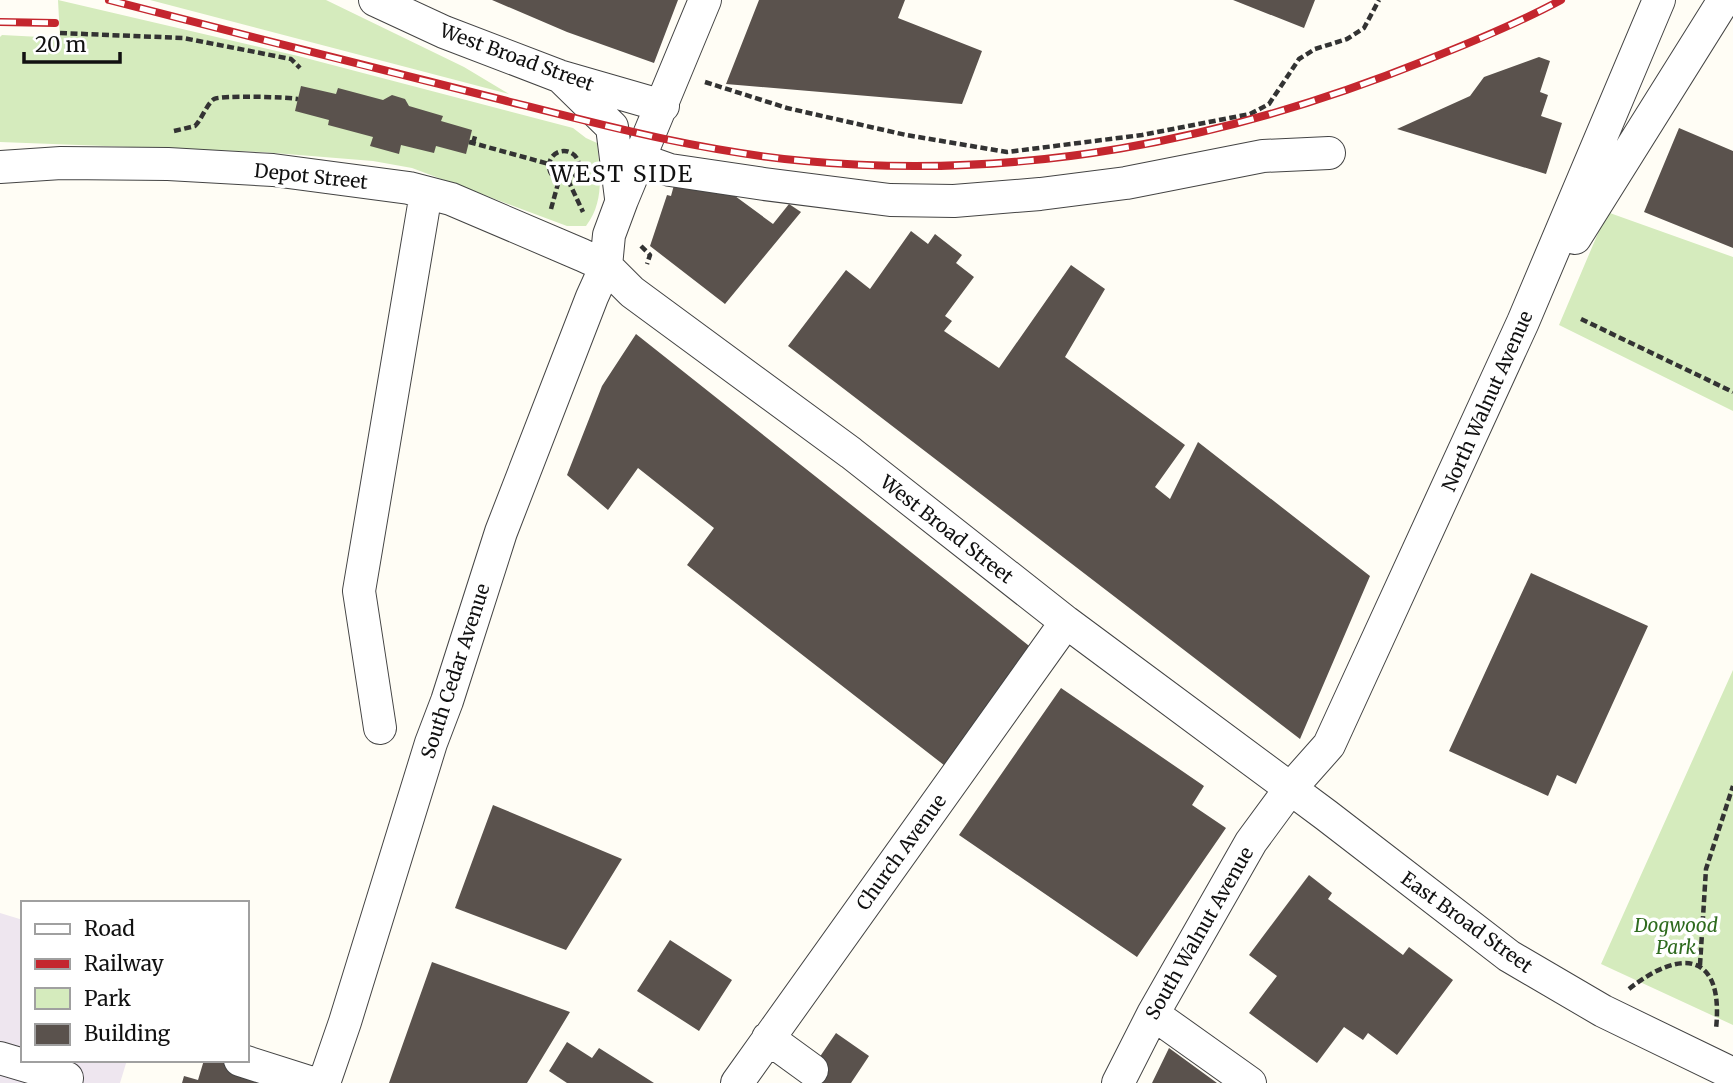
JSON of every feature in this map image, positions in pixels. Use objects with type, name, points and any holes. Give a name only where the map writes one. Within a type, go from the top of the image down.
[{"type":"street","name":"West Broad Street","points":[[375,0],[443,32],[559,76],[663,106]]},
{"type":"street","name":"South Cedar Avenue","points":[[324,1083],[431,743],[501,532],[606,266],[609,235],[621,200],[663,106],[673,75],[705,0]]},
{"type":"street","name":"North Walnut Avenue","points":[[1290,789],[1329,745],[1523,322],[1659,0]]},
{"type":"street","points":[[1523,322],[1724,0]]},
{"type":"street","points":[[559,76],[612,127],[621,200]]},
{"type":"street","points":[[639,159],[670,170],[764,184],[890,200],[954,201],[1126,183],[1263,156],[1329,153]]},
{"type":"street","name":"Depot Street","points":[[0,167],[61,163],[194,166],[273,170],[349,180],[451,199],[606,266]]},
{"type":"street","points":[[380,728],[359,591],[426,193]]},
{"type":"street","name":"West Broad Street","points":[[606,266],[632,292],[850,453],[1066,622],[1290,789]]},
{"type":"street","name":"Church Avenue","points":[[737,1083],[1066,622]]},
{"type":"street","name":"South Walnut Avenue","points":[[1118,1083],[1153,1014],[1251,842],[1290,789]]},
{"type":"street","name":"East Broad Street","points":[[1290,789],[1529,970],[1603,1011],[1733,1074]]},
{"type":"street","points":[[1153,1014],[1250,1083]]},
{"type":"street","points":[[768,1038],[812,1069]]},
{"type":"street","points":[[0,1058],[67,1078],[66,1083]]},
{"type":"street","points":[[246,1062],[312,1083]]},
{"type":"path","points":[[673,75],[716,85],[788,108],[906,135],[1007,152],[1142,135],[1250,114],[1269,104],[1299,59],[1315,49],[1346,39],[1364,28],[1379,0]]},
{"type":"path","points":[[60,33],[183,38],[291,59],[300,68]]},
{"type":"path","points":[[170,132],[195,126],[213,100],[218,98],[262,95],[298,99]]},
{"type":"path","points":[[476,133],[471,143],[549,164]]},
{"type":"path","points":[[558,152],[572,153],[578,161],[578,170],[573,178],[559,180],[551,174],[549,164],[550,159],[558,152]]},
{"type":"path","points":[[548,218],[559,180]]},
{"type":"path","points":[[568,180],[584,214]]},
{"type":"path","points":[[640,245],[650,255]]},
{"type":"path","points":[[1581,319],[1733,393]]},
{"type":"path","points":[[1700,965],[1706,869],[1733,786]]},
{"type":"path","points":[[1629,989],[1660,968],[1682,961],[1700,965],[1710,975],[1715,994],[1718,1007],[1716,1029]]},
{"type":"shaded area","points":[[0,913],[21,919],[21,1062],[126,1062],[120,1083],[0,1083]]},
{"type":"green space","points":[[58,0],[298,56],[573,128],[597,143],[600,186],[596,207],[586,226],[567,226],[412,168],[373,161],[262,152],[0,142],[0,37],[60,38]]},
{"type":"green space","points":[[150,0],[326,0],[464,67],[509,94]]},
{"type":"green space","points":[[1607,212],[1733,257],[1733,411],[1559,325]]},
{"type":"green space","name":"Dogwood Park","points":[[1733,670],[1733,1025],[1601,964]]},
{"type":"building","points":[[492,0],[678,0],[654,63],[567,32]]},
{"type":"building","points":[[759,0],[905,0],[898,18],[982,51],[962,104],[726,84]]},
{"type":"building","points":[[1233,0],[1315,0],[1304,28]]},
{"type":"building","points":[[1539,57],[1550,61],[1540,92],[1548,95],[1541,116],[1562,123],[1546,174],[1397,129],[1470,96],[1484,77]]},
{"type":"building","points":[[301,86],[336,94],[338,88],[383,100],[392,95],[405,99],[409,106],[443,116],[441,121],[472,130],[466,154],[436,146],[434,153],[401,145],[399,154],[370,146],[373,137],[328,125],[329,120],[295,111]]},
{"type":"building","points":[[1679,128],[1733,151],[1733,248],[1644,212]]},
{"type":"building","points":[[674,185],[735,196],[773,224],[789,204],[801,212],[725,304],[650,246],[667,195],[671,196]]},
{"type":"building","points":[[911,231],[928,244],[935,234],[962,255],[956,263],[974,277],[945,316],[952,321],[944,331],[999,368],[1071,265],[1105,289],[1065,357],[1185,445],[1155,487],[1170,499],[1198,442],[1370,576],[1300,739],[788,346],[846,270],[870,289]]},
{"type":"building","points":[[636,334],[1033,649],[949,769],[687,565],[714,528],[638,468],[608,510],[567,475],[602,386]]},
{"type":"building","points":[[1531,573],[1648,626],[1576,784],[1557,775],[1548,796],[1449,751]]},
{"type":"building","points":[[1061,688],[1204,786],[1192,805],[1226,828],[1137,957],[959,835]]},
{"type":"building","points":[[493,805],[622,859],[566,950],[455,908]]},
{"type":"building","points":[[1309,875],[1332,893],[1328,899],[1403,955],[1409,947],[1453,980],[1397,1055],[1368,1033],[1363,1040],[1344,1027],[1317,1063],[1249,1013],[1277,976],[1249,955]]},
{"type":"building","points":[[670,940],[732,980],[699,1031],[637,991]]},
{"type":"building","points":[[432,962],[570,1012],[527,1083],[389,1083]]},
{"type":"building","points":[[836,1033],[869,1056],[851,1083],[802,1083]]},
{"type":"building","points":[[567,1042],[592,1058],[599,1048],[654,1083],[567,1083],[549,1071]]},
{"type":"building","points":[[1169,1048],[1217,1083],[1152,1083]]},
{"type":"building","points":[[203,1062],[228,1062],[291,1083],[182,1083],[184,1076],[198,1080]]},
{"type":"railway","points":[[109,0],[653,136],[767,157],[885,166],[965,165],[1043,159],[1197,133],[1349,89],[1476,40],[1561,0]]},
{"type":"railway","points":[[0,22],[55,23]]},
{"type":"district","name":"WEST SIDE","points":[[622,173]]}]
